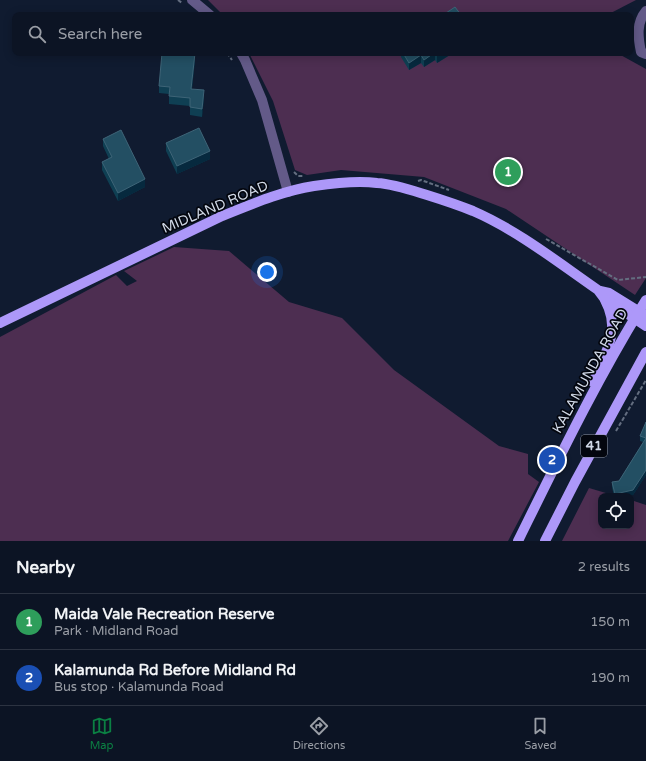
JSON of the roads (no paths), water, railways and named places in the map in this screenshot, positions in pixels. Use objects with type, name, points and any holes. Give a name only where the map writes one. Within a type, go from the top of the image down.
[{"type":"main road","name":"MIDLAND ROAD","points":[[0,322],[222,216],[288,192],[315,186],[341,183],[377,182],[414,191],[449,202],[498,224],[539,249],[601,294],[609,293],[640,315],[646,326]]},
{"type":"main road","points":[[573,430],[612,336],[613,322],[610,310],[601,294]]},
{"type":"main road","name":"KALAMUNDA ROAD","points":[[518,541],[573,430],[640,315],[646,300]]},
{"type":"main road","name":"41","points":[[546,541],[575,482],[646,352]]},
{"type":"street","points":[[192,0],[206,12]]},
{"type":"street","points":[[646,11],[639,23],[638,37],[641,52],[646,54]]},
{"type":"street","points":[[243,56],[262,100],[288,192]]},
{"type":"place","name":"Maida Vale Recreation Reserve","points":[[508,172]]},
{"type":"place","name":"Kalamunda Rd Before Midland Rd","points":[[552,460]]}]
